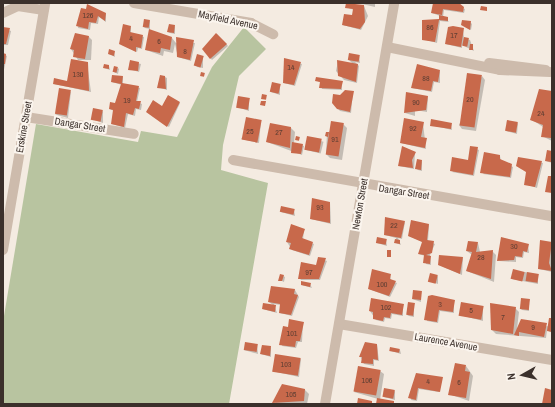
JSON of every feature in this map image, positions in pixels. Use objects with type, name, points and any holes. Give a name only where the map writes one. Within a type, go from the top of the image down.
[{"type":"street","name":"Mayfield Avenue","points":[[134,3],[251,23],[273,34]]},
{"type":"street","name":"Newton Street","points":[[325,404],[364,185],[394,3]]},
{"type":"street","points":[[3,13],[18,6],[45,6]]},
{"type":"street","name":"Erskine Street","points":[[3,250],[45,6]]},
{"type":"street","points":[[387,46],[481,64],[535,66],[551,72]]},
{"type":"street","name":"Dangar Street","points":[[26,117],[134,134]]},
{"type":"street","name":"Dangar Street","points":[[233,160],[364,185],[552,216]]},
{"type":"street","name":"Laurence Avenue","points":[[339,324],[552,360]]},
{"type":"green space","points":[[244,27],[266,49],[239,76],[223,145],[221,170],[268,183],[229,404],[3,404],[3,322],[36,124],[138,142],[141,131],[177,137],[212,67]]},
{"type":"building","points":[[346,3],[364,5],[365,22],[360,29],[342,25],[344,14],[352,15],[353,9],[345,8]]},
{"type":"building","points":[[433,3],[459,3],[464,7],[463,12],[443,9],[442,15],[431,13]]},
{"type":"building","points":[[87,4],[106,13],[105,21],[98,16],[96,23],[89,22],[88,29],[76,26],[81,8],[86,9]]},
{"type":"building","points":[[481,6],[487,7],[487,11],[480,10]]},
{"type":"building","points":[[439,15],[448,17],[448,21],[439,20],[435,42],[422,40],[422,20],[439,19]]},
{"type":"building","points":[[144,19],[150,20],[149,28],[143,27]]},
{"type":"building","points":[[462,20],[471,21],[470,30],[461,25]]},
{"type":"building","points":[[123,24],[131,26],[130,32],[143,35],[141,48],[136,47],[136,52],[119,44]]},
{"type":"building","points":[[169,24],[175,25],[174,33],[167,32]]},
{"type":"building","points":[[453,26],[464,28],[461,47],[445,44],[448,27]]},
{"type":"building","points":[[3,27],[10,28],[6,44],[3,44]]},
{"type":"building","points":[[149,29],[172,37],[170,50],[161,48],[160,53],[145,50]]},
{"type":"building","points":[[75,33],[89,36],[85,59],[73,57],[74,50],[70,49]]},
{"type":"building","points":[[216,33],[227,44],[210,59],[202,49]]},
{"type":"building","points":[[176,37],[194,40],[190,60],[177,57]]},
{"type":"building","points":[[464,37],[469,38],[467,47],[462,46]]},
{"type":"building","points":[[470,44],[473,44],[473,50],[469,50]]},
{"type":"building","points":[[109,49],[115,51],[114,56],[108,54]]},
{"type":"building","points":[[3,53],[6,54],[5,64],[3,64]]},
{"type":"building","points":[[349,53],[360,55],[359,62],[348,60]]},
{"type":"building","points":[[197,54],[204,56],[200,67],[194,66]]},
{"type":"building","points":[[284,58],[301,62],[294,85],[283,83]]},
{"type":"building","points":[[71,59],[88,62],[89,91],[53,84],[54,78],[67,81]]},
{"type":"building","points":[[130,60],[139,62],[138,71],[128,70]]},
{"type":"building","points":[[337,60],[358,64],[356,82],[338,76]]},
{"type":"building","points":[[104,64],[109,65],[109,69],[103,68]]},
{"type":"building","points":[[417,64],[440,70],[438,82],[433,81],[431,91],[411,88]]},
{"type":"building","points":[[114,66],[118,67],[116,73],[113,72]]},
{"type":"building","points":[[201,72],[205,73],[204,77],[200,76]]},
{"type":"building","points":[[467,73],[482,75],[474,128],[460,125]]},
{"type":"building","points":[[112,75],[123,76],[122,83],[139,86],[136,101],[141,101],[139,109],[135,108],[133,115],[126,113],[124,127],[111,124],[113,110],[109,109],[110,102],[115,103],[121,84],[111,82]]},
{"type":"building","points":[[160,75],[165,76],[166,89],[157,88]]},
{"type":"building","points":[[316,77],[343,81],[341,89],[319,88],[320,82],[315,81]]},
{"type":"building","points":[[272,82],[281,84],[279,94],[270,92]]},
{"type":"building","points":[[59,88],[71,90],[67,116],[55,114]]},
{"type":"building","points":[[539,89],[552,91],[551,138],[541,137],[543,125],[530,120]]},
{"type":"building","points":[[345,90],[354,91],[350,112],[337,109],[332,103],[333,94],[340,95]]},
{"type":"building","points":[[406,92],[428,96],[426,110],[404,113]]},
{"type":"building","points":[[262,94],[267,95],[266,100],[261,99]]},
{"type":"building","points":[[168,95],[180,102],[167,127],[146,112],[153,100],[162,106]]},
{"type":"building","points":[[238,96],[250,98],[248,110],[236,108]]},
{"type":"building","points":[[261,101],[266,101],[265,106],[260,105]]},
{"type":"building","points":[[93,108],[103,110],[101,122],[91,120]]},
{"type":"building","points":[[246,117],[262,120],[257,143],[242,140]]},
{"type":"building","points":[[404,118],[424,122],[421,137],[427,138],[425,148],[400,143]]},
{"type":"building","points":[[431,119],[452,123],[451,129],[430,126]]},
{"type":"building","points":[[507,120],[518,122],[516,133],[505,131]]},
{"type":"building","points":[[331,121],[344,123],[339,157],[326,155]]},
{"type":"building","points":[[270,123],[291,127],[290,148],[266,142]]},
{"type":"building","points":[[326,132],[329,132],[328,137],[325,136]]},
{"type":"building","points":[[296,136],[300,137],[299,141],[295,140]]},
{"type":"building","points":[[307,136],[322,139],[319,153],[304,150]]},
{"type":"building","points":[[292,142],[303,144],[301,154],[291,153]]},
{"type":"building","points":[[402,146],[416,152],[412,160],[413,168],[398,166]]},
{"type":"building","points":[[470,146],[478,147],[473,175],[450,171],[452,157],[468,160]]},
{"type":"building","points":[[547,150],[552,151],[551,162],[545,161]]},
{"type":"building","points":[[484,152],[500,155],[500,159],[512,164],[510,177],[480,173]]},
{"type":"building","points":[[518,157],[542,161],[535,187],[524,185],[526,172],[516,166]]},
{"type":"building","points":[[417,159],[422,160],[421,170],[415,169]]},
{"type":"building","points":[[548,176],[552,176],[552,193],[545,192]]},
{"type":"building","points":[[312,198],[330,202],[330,223],[310,219]]},
{"type":"building","points":[[281,206],[295,209],[293,215],[280,212]]},
{"type":"building","points":[[385,217],[405,221],[401,238],[384,235]]},
{"type":"building","points":[[411,220],[429,224],[427,240],[434,241],[432,253],[426,255],[431,256],[430,264],[423,263],[424,255],[418,254],[422,242],[408,236]]},
{"type":"building","points":[[291,224],[305,229],[302,238],[313,242],[309,255],[289,249],[291,243],[286,242]]},
{"type":"building","points":[[377,237],[387,239],[386,245],[376,243]]},
{"type":"building","points":[[501,237],[529,244],[527,252],[523,251],[522,257],[515,256],[514,260],[497,261]]},
{"type":"building","points":[[395,239],[400,240],[400,244],[394,243]]},
{"type":"building","points":[[540,240],[552,242],[549,263],[552,271],[538,269]]},
{"type":"building","points":[[468,241],[478,242],[476,252],[493,250],[491,279],[466,271],[472,252],[466,251]]},
{"type":"building","points":[[387,250],[391,250],[391,257],[387,257]]},
{"type":"building","points":[[439,255],[463,257],[460,274],[438,265]]},
{"type":"building","points":[[318,257],[326,258],[319,279],[298,279],[301,262],[316,265]]},
{"type":"building","points":[[372,269],[391,274],[390,279],[396,281],[389,296],[368,289]]},
{"type":"building","points":[[513,269],[525,272],[522,282],[511,279]]},
{"type":"building","points":[[527,272],[539,274],[537,283],[526,281]]},
{"type":"building","points":[[430,273],[438,275],[436,284],[428,282]]},
{"type":"building","points":[[280,274],[284,275],[282,281],[278,281]]},
{"type":"building","points":[[301,281],[311,283],[310,287],[301,285]]},
{"type":"building","points":[[271,286],[295,289],[294,294],[298,295],[291,315],[279,313],[280,304],[268,302]]},
{"type":"building","points":[[413,290],[422,291],[421,300],[412,299]]},
{"type":"building","points":[[432,295],[455,300],[453,312],[439,310],[437,322],[424,320],[428,296]]},
{"type":"building","points":[[371,298],[404,304],[402,315],[391,313],[390,318],[384,317],[383,321],[373,319],[373,312],[369,311]]},
{"type":"building","points":[[521,298],[530,299],[529,310],[520,309]]},
{"type":"building","points":[[408,302],[415,303],[413,316],[406,315]]},
{"type":"building","points":[[461,302],[484,306],[481,320],[459,316]]},
{"type":"building","points":[[263,303],[276,305],[275,312],[262,309]]},
{"type":"building","points":[[490,303],[516,307],[513,334],[491,330]]},
{"type":"building","points":[[549,318],[552,318],[552,332],[547,331]]},
{"type":"building","points":[[289,319],[304,322],[300,341],[296,341],[295,347],[279,345],[283,326],[288,327]]},
{"type":"building","points":[[521,319],[547,323],[544,337],[519,332],[519,336],[514,335]]},
{"type":"building","points":[[245,342],[258,344],[257,352],[244,350]]},
{"type":"building","points":[[365,342],[377,344],[378,360],[373,359],[373,364],[361,363],[362,357],[359,357]]},
{"type":"building","points":[[262,345],[271,346],[270,356],[260,354]]},
{"type":"building","points":[[390,347],[400,349],[399,353],[389,351]]},
{"type":"building","points":[[275,354],[301,358],[298,376],[272,372]]},
{"type":"building","points":[[455,363],[466,365],[465,371],[470,372],[466,398],[448,395]]},
{"type":"building","points":[[358,366],[381,370],[376,396],[353,392]]},
{"type":"building","points":[[416,373],[443,377],[440,392],[418,388],[416,400],[408,398]]},
{"type":"building","points":[[282,384],[305,389],[304,401],[272,403]]},
{"type":"building","points":[[384,388],[395,390],[393,399],[382,397]]},
{"type":"building","points":[[545,388],[552,390],[552,404],[542,404]]},
{"type":"building","points":[[358,398],[372,401],[372,404],[357,404]]},
{"type":"building","points":[[377,398],[394,401],[394,404],[376,404]]}]
